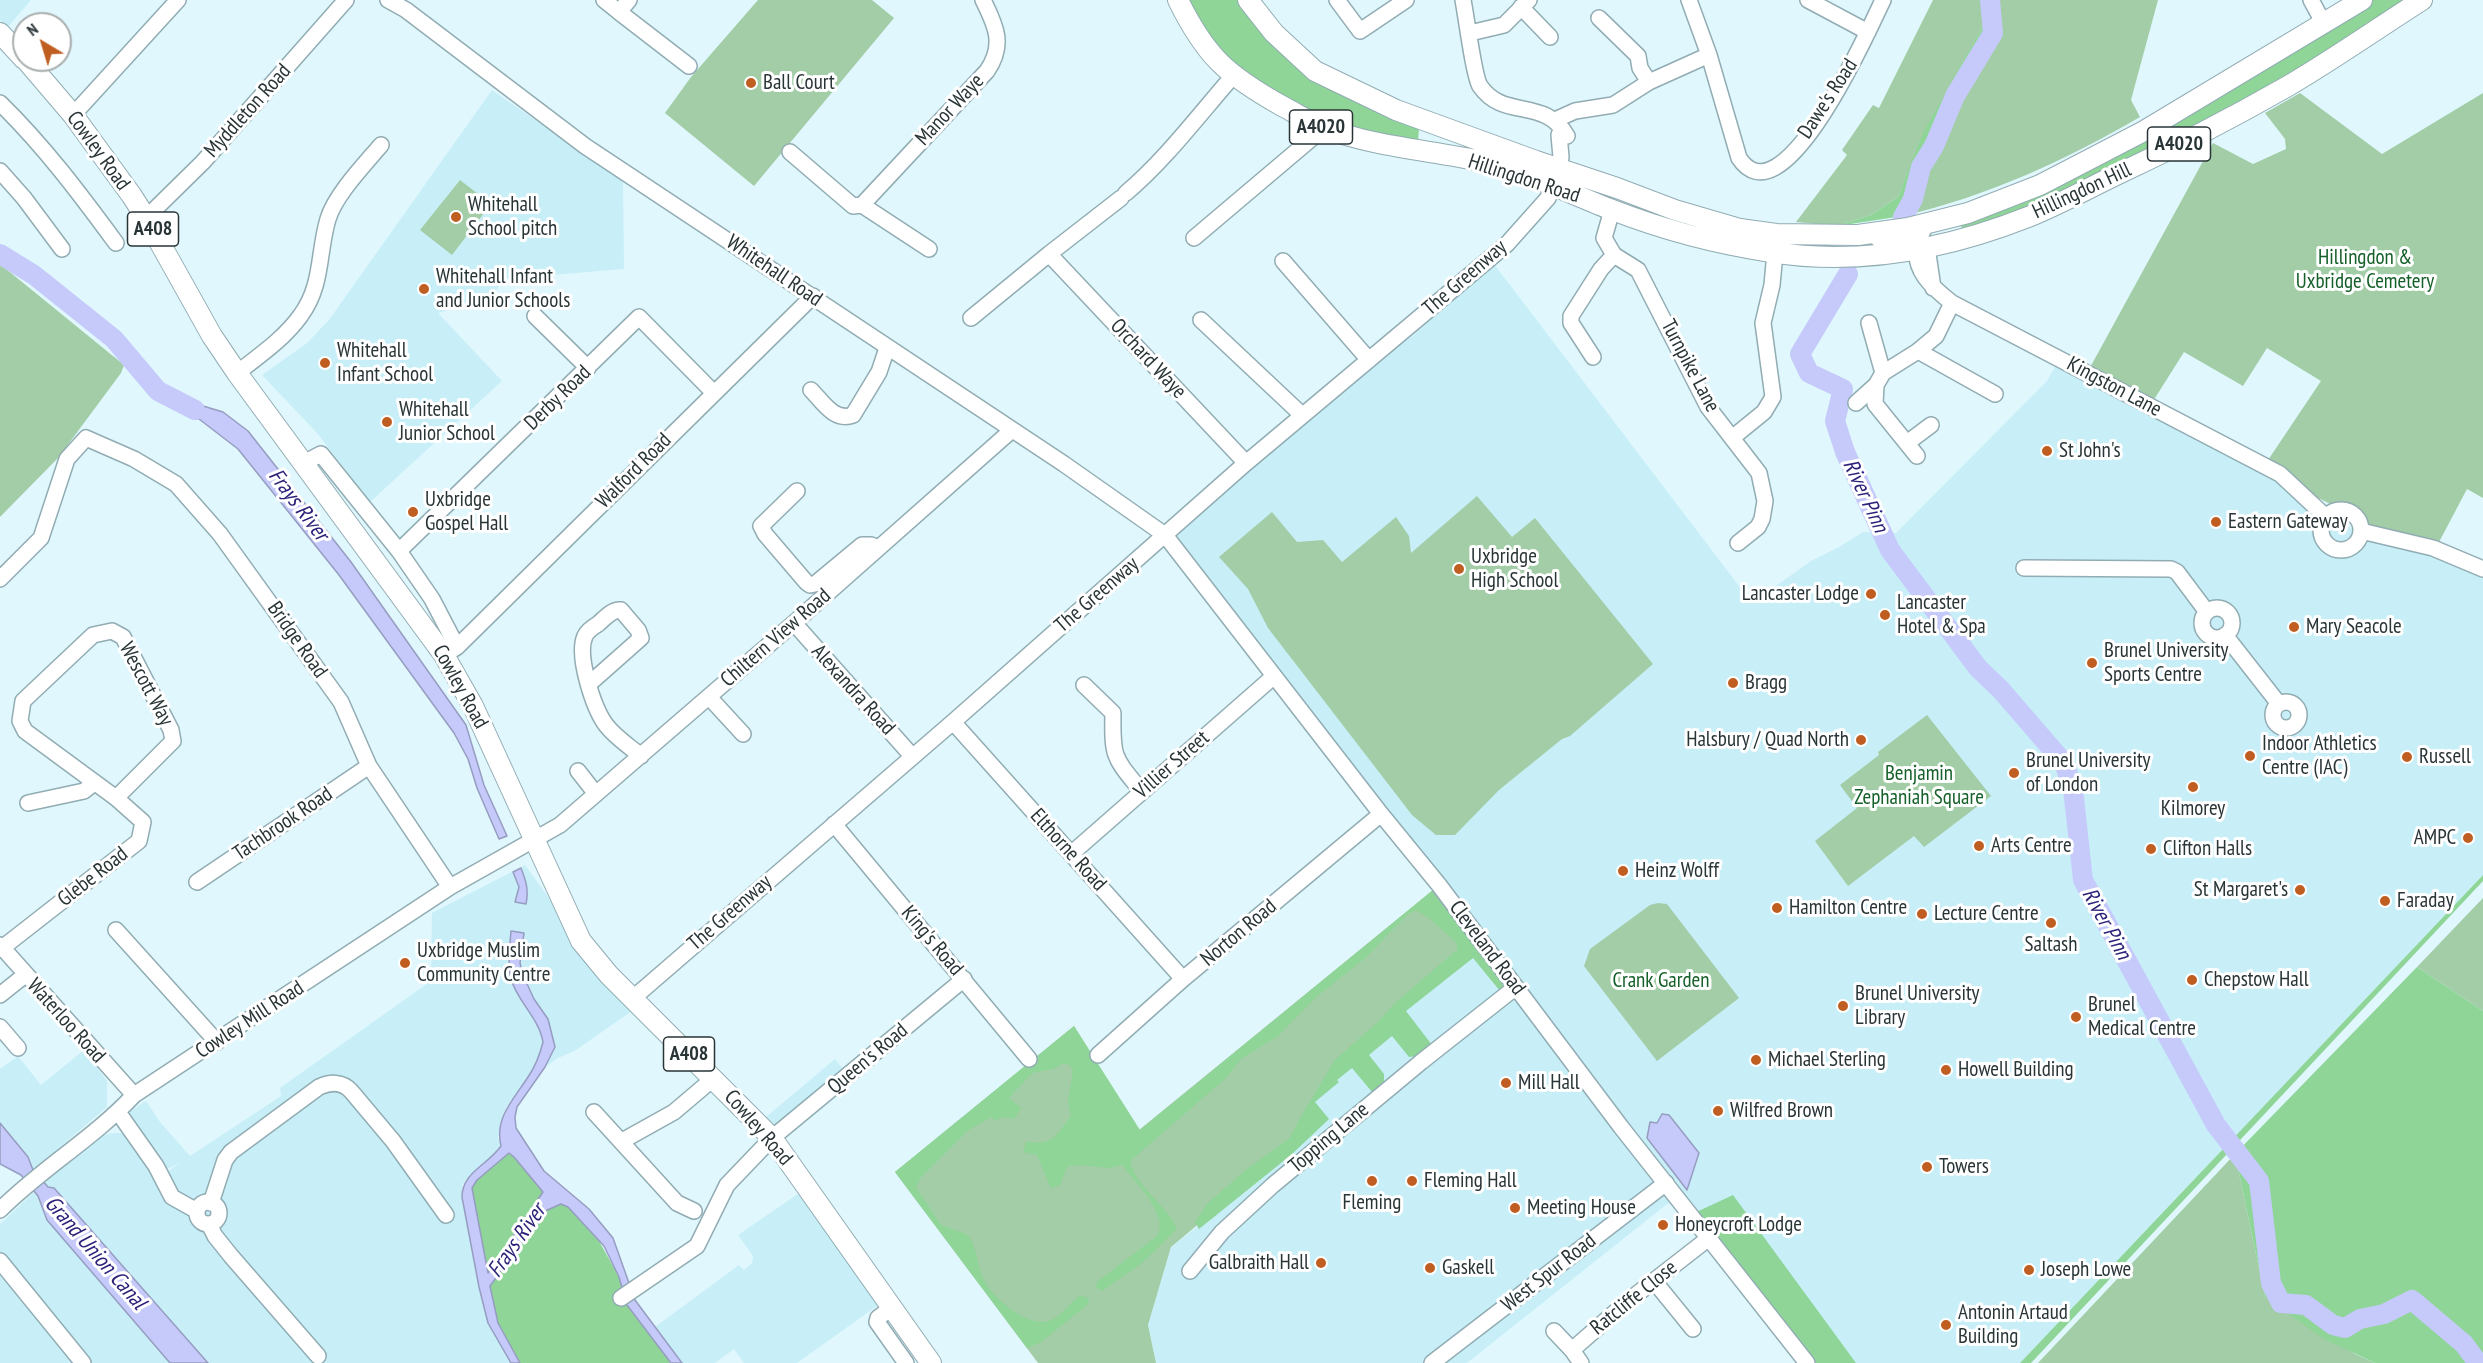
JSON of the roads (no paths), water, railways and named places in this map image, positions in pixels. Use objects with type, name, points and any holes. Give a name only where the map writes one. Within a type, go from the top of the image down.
[{"type":"main road","name":"Hillingdon Road","points":[[1178,0],[1194,33],[1233,76],[1324,128],[1397,147],[1483,162],[1558,170],[1612,210],[1678,231],[1857,258],[1917,249]]},
{"type":"main road","name":"Hillingdon Road","points":[[1248,0],[1274,33],[1316,71],[1395,110],[1558,170],[1740,229],[1775,244],[1858,235]]},
{"type":"main road","name":"Hillingdon Hill","points":[[1858,235],[1926,224],[1968,213],[2040,185],[2144,131],[2362,0]]},
{"type":"main road","name":"Hillingdon Hill","points":[[1917,249],[1953,241],[2029,216],[2159,155],[2289,85],[2422,0]]},
{"type":"main road","name":"Cowley Road","points":[[0,33],[12,45]]},
{"type":"main road","name":"Cowley Road","points":[[36,72],[73,115],[146,218],[212,336],[237,374],[302,464],[451,651],[524,847],[581,940],[632,999],[772,1138],[931,1363]]},
{"type":"main road","name":"A4020","points":[[1395,110],[1416,123],[1420,136],[1413,146],[1397,147]]},
{"type":"street","points":[[73,115],[178,0]]},
{"type":"street","name":"Myddleton Road","points":[[146,218],[203,162],[346,0]]},
{"type":"street","name":"Whitehall Road","points":[[388,0],[406,10],[585,146],[813,296],[1165,535]]},
{"type":"street","points":[[604,0],[689,66]]},
{"type":"street","points":[[619,12],[629,0]]},
{"type":"street","name":"Manor Waye","points":[[862,205],[987,71],[995,59],[998,44],[995,24],[983,0]]},
{"type":"street","points":[[1337,0],[1359,31],[1406,0]]},
{"type":"street","points":[[1463,0],[1479,86],[1503,105],[1540,111],[1558,125]]},
{"type":"street","points":[[1558,125],[1575,111],[1613,105],[1649,82],[1708,55],[1689,0]]},
{"type":"street","points":[[1808,0],[1868,32]]},
{"type":"street","name":"Dawe's Road","points":[[1708,55],[1734,143],[1742,162],[1751,168],[1765,172],[1776,169],[1796,149],[1842,83],[1883,0]]},
{"type":"street","points":[[2311,0],[2324,24]]},
{"type":"street","points":[[1470,33],[1504,25],[1525,4],[1550,37]]},
{"type":"street","points":[[1599,18],[1638,56],[1640,68],[1649,82]]},
{"type":"street","points":[[971,318],[1124,196],[1152,169],[1233,76]]},
{"type":"street","points":[[0,103],[25,127],[75,186],[116,243]]},
{"type":"street","points":[[1558,125],[1558,170]]},
{"type":"street","points":[[1194,238],[1324,128]]},
{"type":"street","points":[[237,374],[277,341],[302,315],[318,283],[321,246],[328,216],[352,178],[381,145]]},
{"type":"street","points":[[790,152],[854,206],[862,205],[929,249]]},
{"type":"street","name":"The Greenway","points":[[632,999],[1246,463],[1507,244],[1543,206],[1558,170]]},
{"type":"street","points":[[0,171],[60,239]]},
{"type":"street","points":[[1593,357],[1571,323],[1571,316],[1601,269],[1614,255],[1604,238],[1612,210]]},
{"type":"street","points":[[1917,249],[1926,224]]},
{"type":"street","points":[[1858,235],[1870,239],[1906,239],[1913,242],[1917,249]]},
{"type":"street","points":[[1732,438],[1764,412],[1773,397],[1763,323],[1772,285],[1775,244]]},
{"type":"street","name":"Kingston Lane","points":[[1917,249],[1920,269],[1933,288],[1952,303],[2280,474],[2326,517]]},
{"type":"street","name":"Orchard Waye","points":[[1049,255],[1246,463]]},
{"type":"street","name":"Turnpike Lane","points":[[1614,255],[1638,270],[1708,407],[1759,473],[1765,501],[1762,519],[1758,526],[1738,543]]},
{"type":"street","points":[[1283,261],[1369,360]]},
{"type":"street","name":"Walford Road","points":[[451,651],[813,296]]},
{"type":"street","points":[[1856,403],[1880,379],[1936,336],[1952,303]]},
{"type":"street","points":[[535,316],[588,368]]},
{"type":"street","name":"Derby Road","points":[[399,551],[639,317],[713,392]]},
{"type":"street","points":[[1202,320],[1302,415]]},
{"type":"street","points":[[1869,323],[1880,379],[1875,404],[1917,456]]},
{"type":"street","points":[[811,390],[835,415],[844,417],[853,415],[879,372],[887,348]]},
{"type":"street","points":[[1918,351],[1995,394]]},
{"type":"street","points":[[1907,443],[1931,425]]},
{"type":"street","name":"Chiltern View Road","points":[[524,847],[560,825],[641,756],[1012,430]]},
{"type":"street","name":"Bridge Road","points":[[0,579],[41,538],[68,459],[86,438],[134,459],[176,484],[220,534],[341,702],[369,766],[450,887]]},
{"type":"street","points":[[302,464],[321,454],[399,551],[432,599],[451,651]]},
{"type":"street","points":[[797,490],[761,526],[765,534],[810,585],[815,584],[862,545],[878,548]]},
{"type":"street","points":[[2337,511],[2349,512],[2358,519],[2361,531],[2357,543],[2346,550],[2334,549],[2322,537],[2322,524],[2326,517],[2337,511]]},
{"type":"street","points":[[2361,531],[2433,548],[2483,569]]},
{"type":"street","name":"Cleveland Road","points":[[1165,535],[1381,814],[1439,885],[1666,1183],[1807,1363]]},
{"type":"street","points":[[2024,568],[2171,569],[2177,572],[2207,612]]},
{"type":"street","points":[[2215,608],[2228,613],[2232,624],[2225,635],[2216,637],[2205,631],[2202,621],[2207,612],[2215,608]]},
{"type":"street","points":[[589,684],[641,639],[638,630],[621,610],[614,610],[584,638],[583,657],[589,684],[597,710],[604,723],[641,756]]},
{"type":"street","name":"Alexandra Road","points":[[794,623],[912,756]]},
{"type":"street","name":"Wescott Way","points":[[112,631],[123,637],[171,730],[173,741],[116,798],[25,731],[20,721],[22,701],[93,635],[112,631]]},
{"type":"street","points":[[2225,635],[2279,704]]},
{"type":"street","name":"Villier Street","points":[[1071,854],[1273,676]]},
{"type":"street","points":[[1084,685],[1113,713],[1114,753],[1142,792]]},
{"type":"street","points":[[709,697],[743,734]]},
{"type":"street","name":"Elthorne Road","points":[[952,722],[1183,979]]},
{"type":"street","name":"Tachbrook Road","points":[[197,882],[369,766]]},
{"type":"street","points":[[578,771],[596,794]]},
{"type":"street","points":[[28,803],[84,791],[94,783]]},
{"type":"street","name":"Glebe Road","points":[[1,946],[139,841],[143,822],[116,798]]},
{"type":"street","name":"Norton Road","points":[[1098,1055],[1183,979],[1381,814]]},
{"type":"street","name":"King's Road","points":[[834,824],[1029,1059]]},
{"type":"street","name":"Cowley Mill Road","points":[[0,1210],[41,1172],[118,1112],[134,1095],[450,887],[524,847]]},
{"type":"street","points":[[116,930],[217,1042]]},
{"type":"street","name":"Waterloo Road","points":[[1,946],[134,1095]]},
{"type":"street","points":[[0,995],[25,975]]},
{"type":"street","name":"Queen's Road","points":[[621,1298],[698,1246],[727,1185],[772,1138],[964,979]]},
{"type":"street","name":"Topping Lane","points":[[1190,1271],[1222,1232],[1273,1185],[1516,987]]},
{"type":"street","points":[[0,1027],[18,1048]]},
{"type":"street","points":[[622,1141],[674,1112],[714,1078]]},
{"type":"street","points":[[211,1203],[225,1160],[231,1152],[319,1088],[335,1083],[348,1088],[393,1141],[446,1215]]},
{"type":"street","points":[[118,1112],[156,1166],[172,1197],[197,1211],[201,1222],[209,1224],[216,1221],[219,1214],[216,1206],[211,1203],[201,1204],[197,1211]]},
{"type":"street","points":[[594,1112],[677,1203],[694,1210]]},
{"type":"street","name":"West Spur Road","points":[[1432,1363],[1666,1183]]},
{"type":"street","points":[[209,1224],[215,1236],[231,1256],[318,1356]]},
{"type":"street","name":"Ratcliffe Close","points":[[1577,1356],[1654,1281],[1709,1238]]},
{"type":"street","points":[[0,1261],[83,1363]]},
{"type":"street","points":[[1654,1281],[1693,1329]]},
{"type":"street","points":[[891,1308],[878,1318],[877,1322],[905,1363]]},
{"type":"street","points":[[1554,1330],[1577,1356]]},
{"type":"water","points":[[178,392],[203,406],[223,412],[248,431],[351,562],[466,725],[484,785],[507,836],[499,839],[477,788],[468,759],[454,733],[339,575],[238,449],[199,419],[170,402]]},
{"type":"water","points":[[521,868],[526,886],[526,904],[515,902],[519,887],[513,872]]},
{"type":"water","points":[[511,931],[524,933],[520,963],[523,975],[534,999],[548,1019],[555,1047],[545,1067],[517,1107],[516,1128],[544,1171],[589,1209],[613,1238],[635,1300],[682,1363],[671,1363],[627,1305],[619,1277],[604,1246],[568,1207],[561,1204],[545,1211],[490,1286],[498,1323],[520,1363],[511,1363],[488,1323],[462,1197],[463,1188],[471,1175],[501,1146],[500,1126],[503,1118],[511,1101],[533,1069],[543,1042],[537,1025],[511,979],[509,961]],"holes":[[[509,1153],[543,1192],[488,1273],[472,1188],[477,1180]]]},
{"type":"water","points":[[1662,1114],[1669,1115],[1699,1153],[1687,1190],[1647,1138],[1650,1122],[1657,1123]]},
{"type":"water","name":"Grand Union Canal","points":[[0,1123],[28,1157],[33,1170],[48,1187],[54,1188],[208,1363],[170,1363],[47,1220],[38,1196],[21,1175],[0,1164]]},
{"type":"waterway","name":"River Pinn","points":[[1903,217],[1913,199],[1921,167],[1934,146],[1955,96],[1993,33],[1990,0]]},
{"type":"waterway","name":"Frays River","points":[[0,254],[34,275],[114,339],[158,391],[195,410]]},
{"type":"waterway","name":"River Pinn","points":[[1848,274],[1800,354],[1809,373],[1843,389],[1835,421],[1845,452],[1890,550],[1978,668],[2001,690],[2064,763],[2073,789],[2083,880],[2216,1125],[2259,1181],[2271,1283],[2281,1303],[2306,1305],[2333,1325],[2345,1328],[2360,1319],[2384,1314],[2412,1300],[2464,1344],[2478,1363]]},
{"type":"place","name":"Ball Court","points":[[751,83]]},
{"type":"place","name":"Whitehall School pitch","points":[[456,217]]},
{"type":"place","name":"Whitehall Infant and Junior Schools","points":[[424,289]]},
{"type":"place","name":"Whitehall Infant School","points":[[325,363]]},
{"type":"place","name":"Whitehall Junior School","points":[[387,422]]},
{"type":"place","name":"St John's","points":[[2047,451]]},
{"type":"place","name":"Uxbridge Gospel Hall","points":[[413,512]]},
{"type":"place","name":"Eastern Gateway","points":[[2216,522]]},
{"type":"place","name":"Uxbridge High School","points":[[1459,569]]},
{"type":"place","name":"Lancaster Lodge","points":[[1871,594]]},
{"type":"place","name":"Lancaster Hotel & Spa","points":[[1885,615]]},
{"type":"place","name":"Mary Seacole","points":[[2294,627]]},
{"type":"place","name":"Brunel University Sports Centre","points":[[2092,663]]},
{"type":"place","name":"Bragg","points":[[1733,683]]},
{"type":"place","name":"Halsbury / Quad North","points":[[1861,740]]},
{"type":"place","name":"Indoor Athletics Centre (IAC)","points":[[2250,756]]},
{"type":"place","name":"Russell","points":[[2407,757]]},
{"type":"place","name":"Brunel University of London","points":[[2014,773]]},
{"type":"place","name":"Kilmorey","points":[[2193,787]]},
{"type":"place","name":"AMPC","points":[[2468,838]]},
{"type":"place","name":"Arts Centre","points":[[1979,846]]},
{"type":"place","name":"Clifton Halls","points":[[2151,849]]},
{"type":"place","name":"Heinz Wolff","points":[[1623,871]]},
{"type":"place","name":"St Margaret's","points":[[2300,890]]},
{"type":"place","name":"Faraday","points":[[2385,901]]},
{"type":"place","name":"Hamilton Centre","points":[[1777,908]]},
{"type":"place","name":"Lecture Centre","points":[[1922,914]]},
{"type":"place","name":"Saltash","points":[[2051,923]]},
{"type":"place","name":"Uxbridge Muslim Community Centre","points":[[405,963]]},
{"type":"place","name":"Chepstow Hall","points":[[2192,980]]},
{"type":"place","name":"Brunel University Library","points":[[1843,1006]]},
{"type":"place","name":"Brunel Medical Centre","points":[[2076,1017]]},
{"type":"place","name":"Michael Sterling","points":[[1756,1060]]},
{"type":"place","name":"Howell Building","points":[[1946,1070]]},
{"type":"place","name":"Mill Hall","points":[[1506,1083]]},
{"type":"place","name":"Wilfred Brown","points":[[1718,1111]]},
{"type":"place","name":"Towers","points":[[1927,1167]]},
{"type":"place","name":"Fleming","points":[[1372,1181]]},
{"type":"place","name":"Fleming Hall","points":[[1412,1181]]},
{"type":"place","name":"Meeting House","points":[[1515,1208]]},
{"type":"place","name":"Honeycroft Lodge","points":[[1663,1225]]},
{"type":"place","name":"Galbraith Hall","points":[[1321,1263]]},
{"type":"place","name":"Gaskell","points":[[1430,1268]]},
{"type":"place","name":"Joseph Lowe","points":[[2029,1270]]},
{"type":"place","name":"Antonin Artaud Building","points":[[1946,1325]]},
{"type":"park label","name":"Hillingdon & Uxbridge Cemetery","points":[[2365,270]]},
{"type":"park label","name":"Benjamin Zephaniah Square","points":[[1919,786]]},
{"type":"park label","name":"Crank Garden","points":[[1661,981]]}]
